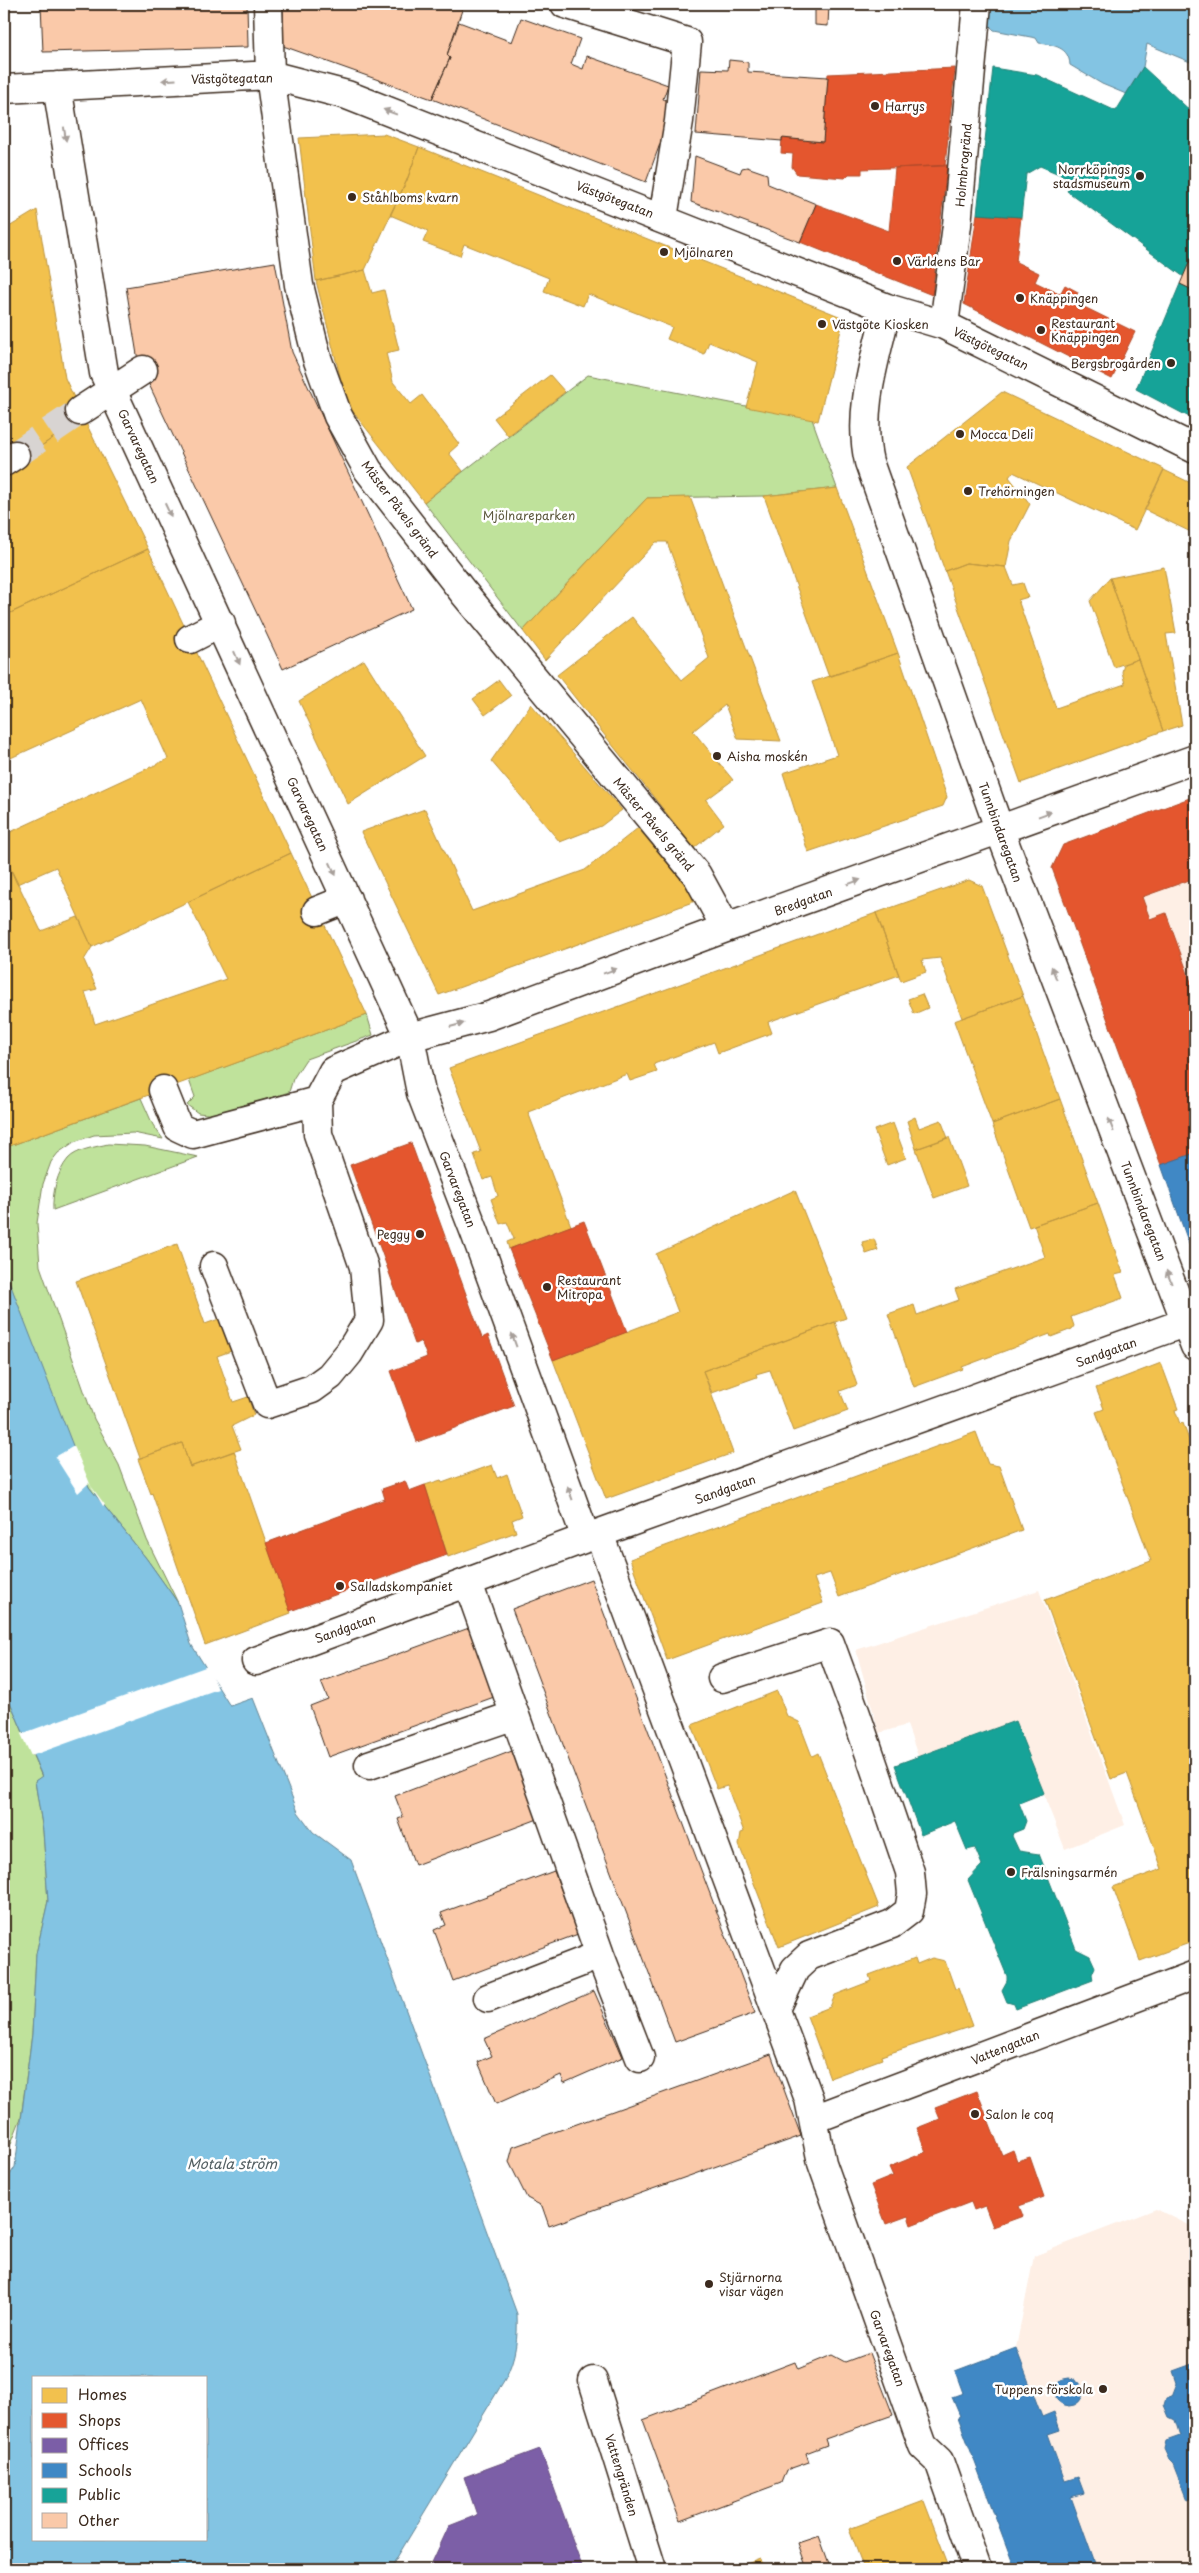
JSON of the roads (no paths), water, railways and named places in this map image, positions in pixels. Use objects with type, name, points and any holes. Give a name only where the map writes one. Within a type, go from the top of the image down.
[{"type":"street","name":"Mäster Påvels gränd","points":[[268,4],[270,75],[299,285],[317,358],[338,416],[368,470],[463,592],[697,875],[726,928]]},
{"type":"street","points":[[565,4],[687,42],[679,121],[662,218]]},
{"type":"street","name":"Holmbrogränd","points":[[944,325],[957,225],[976,12]]},
{"type":"street","name":"Västgötegatan","points":[[4,89],[270,75],[347,95],[887,308],[944,325],[1195,449]]},
{"type":"street","name":"Garvaregatan","points":[[57,86],[104,373],[221,623],[410,1038],[421,1093],[776,2009],[814,2119],[822,2164],[923,2446],[939,2461],[978,2569]]},
{"type":"street","name":"Tunnbindaregatan","points":[[887,308],[868,396],[864,442],[887,515],[1000,830],[1192,1329]]},
{"type":"street","points":[[80,411],[143,370]]},
{"type":"street","points":[[190,639],[221,623]]},
{"type":"street","name":"Bredgatan","points":[[317,1102],[333,1071],[410,1038],[489,1016],[726,928],[1195,759]]},
{"type":"street","points":[[317,911],[347,899]]},
{"type":"street","points":[[163,1090],[178,1127],[193,1134],[317,1102],[318,1134],[364,1267],[369,1320],[349,1353],[330,1376],[312,1389],[267,1404],[214,1266]]},
{"type":"street","name":"Sandgatan","points":[[256,1661],[593,1536],[1192,1329]]},
{"type":"street","points":[[468,1583],[600,1955],[640,2058]]},
{"type":"street","points":[[722,1678],[830,1643],[910,1872],[912,1894],[909,1911],[892,1924],[809,1956],[795,1969],[776,2009]]},
{"type":"street","points":[[369,1765],[515,1715]]},
{"type":"street","points":[[488,1998],[600,1955]]},
{"type":"street","name":"Vattengatan","points":[[814,2119],[1195,1975]]},
{"type":"street","name":"Vattengränden","points":[[593,2381],[652,2569]]},
{"type":"water","points":[[968,4],[1195,4],[1195,64],[1147,44],[1143,67],[1126,94],[1102,84],[1070,65],[1067,54],[1060,48],[1039,43],[1036,38],[994,30]]},
{"type":"water","name":"Motala ström","points":[[4,1268],[89,1487],[146,1558],[178,1603],[191,1644],[230,1706],[253,1698],[298,1812],[313,1832],[351,1860],[517,2314],[516,2347],[505,2379],[390,2569],[4,2569],[4,2184],[15,2167],[32,2034],[36,1954],[48,1901],[43,1831],[35,1781],[42,1776],[4,1688]]},
{"type":"tunnel","points":[[15,455],[80,411]]},
{"type":"place","name":"Harrys","points":[[875,106]]},
{"type":"place","name":"Norrköpings stadsmuseum","points":[[1140,176]]},
{"type":"place","name":"Ståhlboms kvarn","points":[[352,197]]},
{"type":"place","name":"Mjölnaren","points":[[664,252]]},
{"type":"place","name":"Världens Bar","points":[[897,261]]},
{"type":"place","name":"Knäppingen","points":[[1020,298]]},
{"type":"place","name":"Västgöte Kiosken","points":[[822,324]]},
{"type":"place","name":"Restaurant Knäppingen","points":[[1041,330]]},
{"type":"place","name":"Bergsbrogården","points":[[1171,363]]},
{"type":"place","name":"Mocca Deli","points":[[960,434]]},
{"type":"place","name":"Trehörningen","points":[[968,491]]},
{"type":"place","name":"Aisha moskén","points":[[717,756]]},
{"type":"place","name":"Peggy","points":[[420,1234]]},
{"type":"place","name":"Restaurant Mitropa","points":[[547,1287]]},
{"type":"place","name":"Salladskompaniet","points":[[340,1586]]},
{"type":"place","name":"Frälsningsarmén","points":[[1011,1872]]},
{"type":"place","name":"Salon le coq","points":[[975,2114]]},
{"type":"place","name":"Stjärnorna visar vägen","points":[[709,2284]]},
{"type":"place","name":"Tuppens förskola","points":[[1103,2389]]},
{"type":"park label","name":"Mjölnareparken","points":[[529,515]]}]
